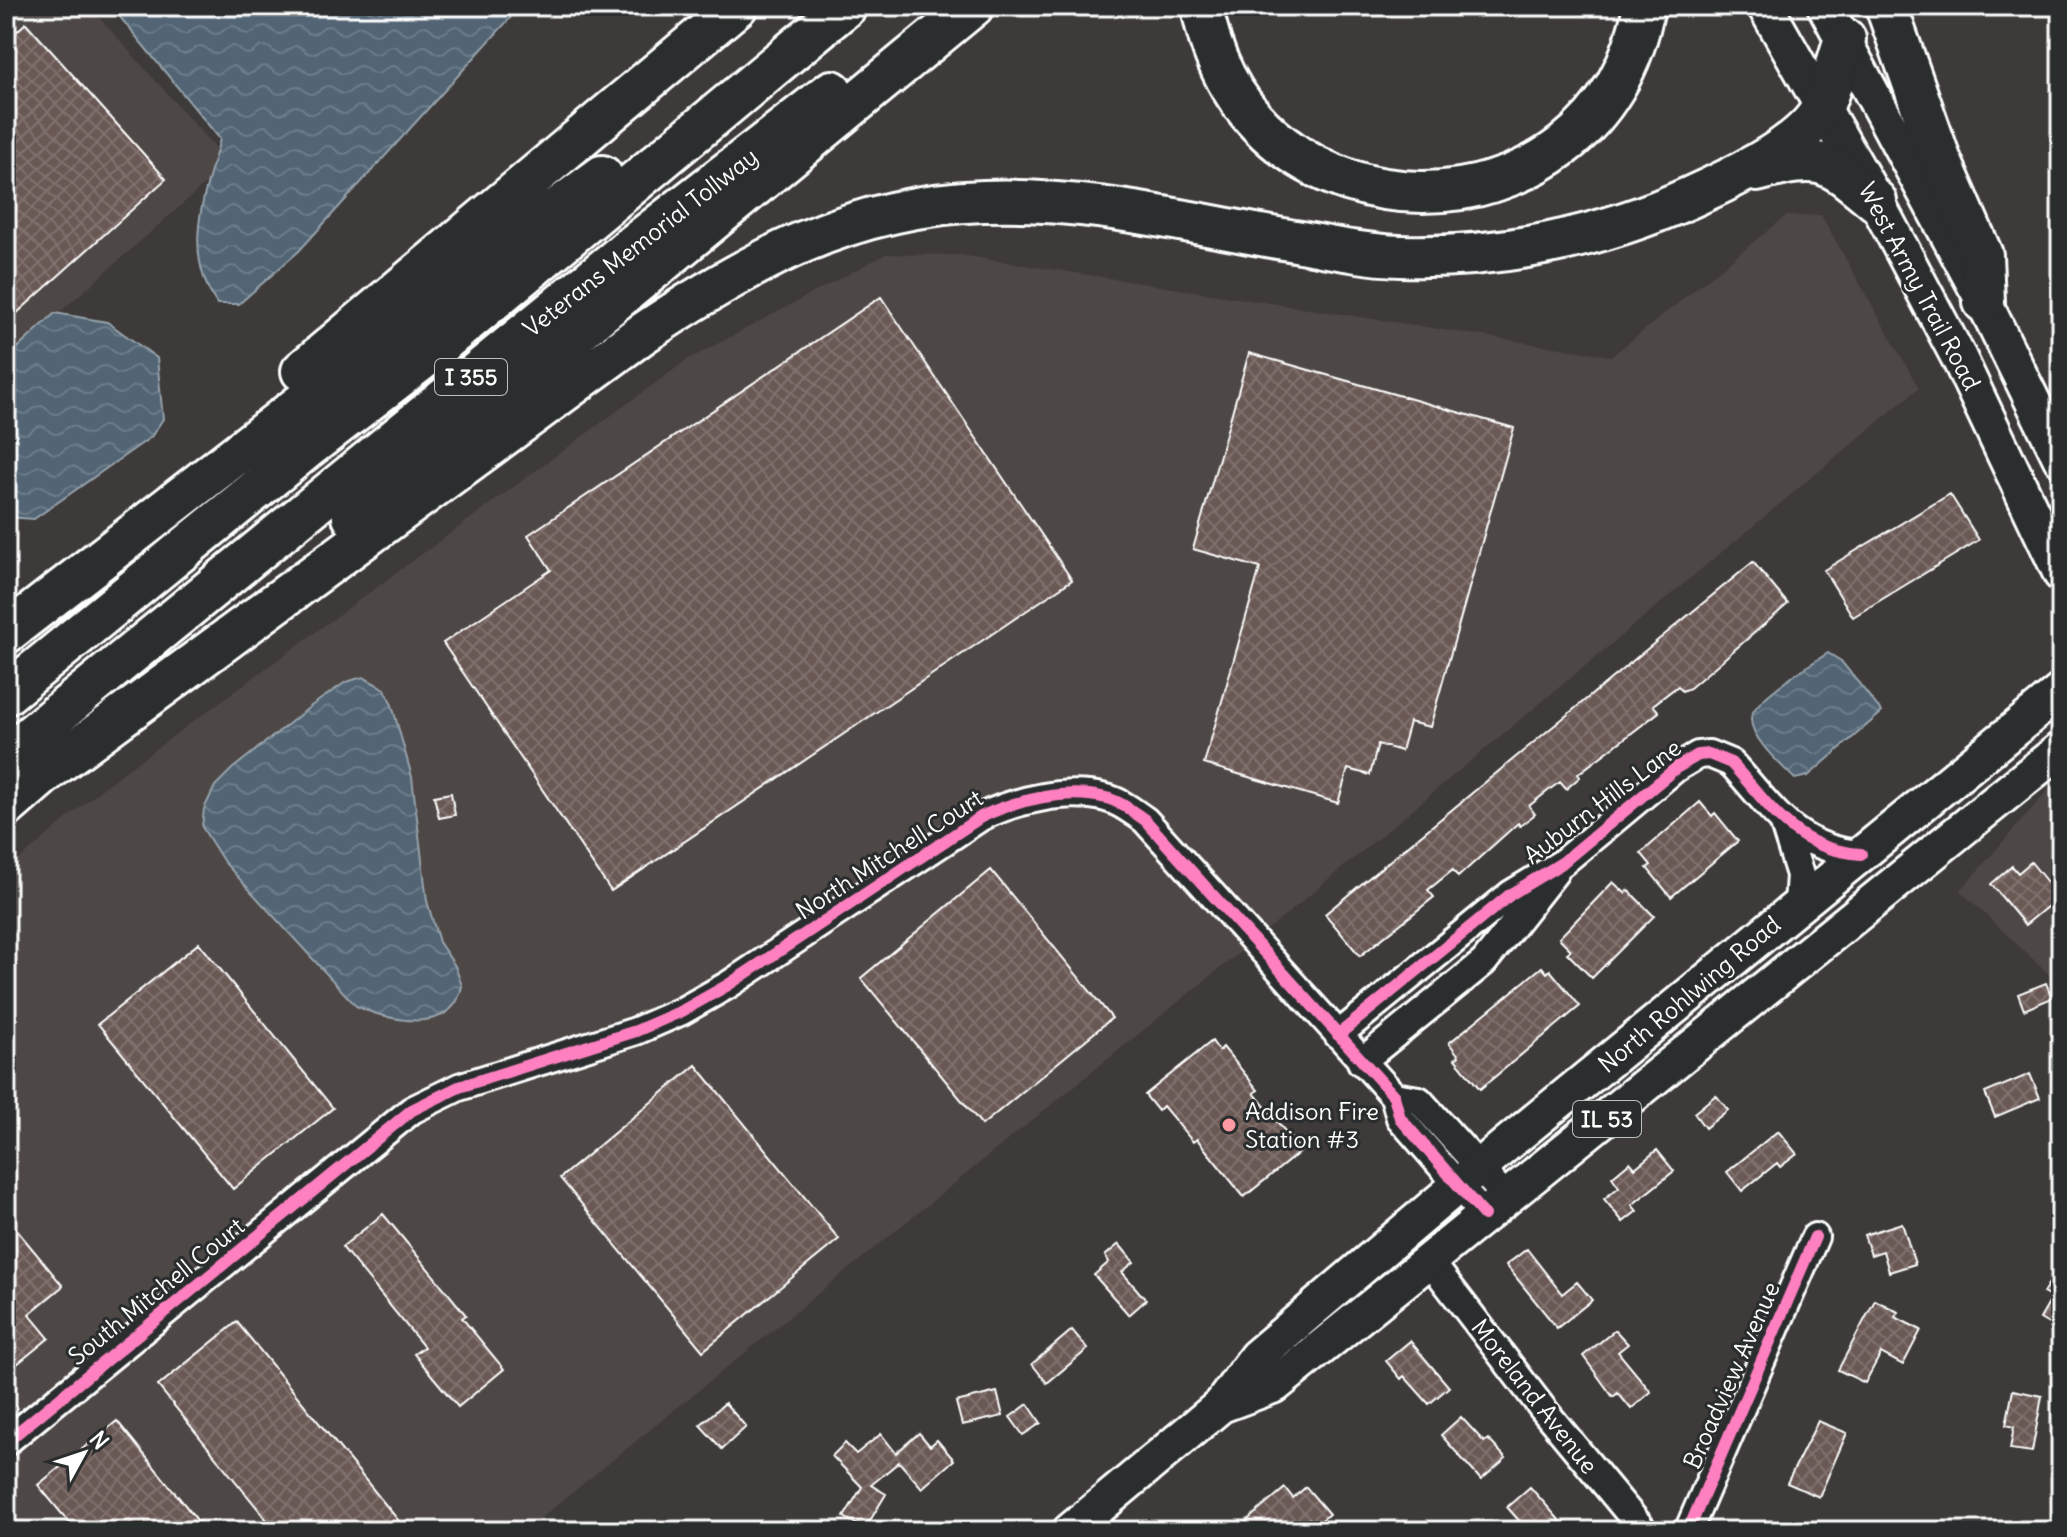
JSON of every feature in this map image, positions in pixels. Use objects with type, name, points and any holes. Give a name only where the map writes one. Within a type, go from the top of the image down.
[{"type":"highway","points":[[13,628],[273,395],[737,6]]},
{"type":"highway","points":[[13,628],[470,273],[834,6]]},
{"type":"highway","name":"Veterans Memorial Tollway","points":[[6,694],[306,449],[419,362],[846,6]]},
{"type":"highway","name":"Veterans Memorial Tollway","points":[[6,756],[632,246],[942,6]]},
{"type":"highway","points":[[6,807],[973,6]]},
{"type":"highway","points":[[1202,6],[1216,56],[1235,93],[1265,129],[1285,147],[1330,174],[1359,185],[1379,190],[1438,193],[1488,185],[1521,172],[1569,141],[1592,119],[1621,77],[1633,51],[1644,6]]},
{"type":"highway","points":[[1886,6],[1940,159],[1982,255],[1984,302]]},
{"type":"highway","points":[[39,777],[642,334],[721,281],[771,254],[814,237],[916,209],[982,201],[1103,207],[1359,252],[1435,255],[1503,250],[1579,238],[1653,214],[1734,177],[1808,128],[1822,107],[1835,22]]},
{"type":"highway","points":[[1734,177],[1816,159],[1837,169],[1876,201]]},
{"type":"main road","name":"West Army Trail Road","points":[[1765,6],[1876,201],[1959,358],[2061,574]]},
{"type":"main road","name":"West Army Trail Road","points":[[1835,22],[1984,302],[2061,459]]},
{"type":"main road","points":[[1984,302],[2061,422]]},
{"type":"main road","name":"North Rohlwing Road","points":[[1070,1531],[1221,1405],[1256,1357],[1798,904],[2061,691]]},
{"type":"main road","name":"North Rohlwing Road","points":[[1221,1405],[1275,1385],[2061,749]]},
{"type":"main road","points":[[2017,784],[2061,764]]},
{"type":"street","name":"Auburn Hills Lane","points":[[1338,1035],[1511,894],[1562,863],[1676,768],[1698,755],[1720,757],[1731,763],[1784,824],[1825,849],[1861,854]]},
{"type":"street","name":"North Mitchell Court","points":[[334,1174],[412,1110],[436,1097],[636,1031],[682,1011],[728,985],[981,817],[1015,802],[1034,799],[1106,798],[1145,820],[1394,1096],[1419,1100],[1469,1177],[1495,1206]]},
{"type":"street","name":"Auburn Hills Lane","points":[[1784,824],[1800,875],[1798,904]]},
{"type":"street","name":"Auburn Hills Lane","points":[[1361,1062],[1452,989],[1505,939],[1562,863]]},
{"type":"street","points":[[1428,962],[1452,989]]},
{"type":"street","name":"South Mitchell Court","points":[[6,1442],[334,1174]]},
{"type":"street","name":"Broadview Avenue","points":[[1688,1531],[1815,1237]]},
{"type":"street","name":"Moreland Avenue","points":[[1429,1260],[1543,1409],[1644,1531]]},
{"type":"shaded area","points":[[6,6],[89,6],[229,163],[6,360]]},
{"type":"shaded area","points":[[1821,215],[1919,388],[1287,914],[525,1531],[6,1531],[6,871],[105,786],[687,360],[886,254],[961,255],[1612,356],[1786,216]]},
{"type":"shaded area","points":[[2061,775],[2061,977],[2055,980],[1960,891]]},
{"type":"water","points":[[111,6],[521,6],[299,251],[239,304],[217,304],[206,284],[198,243],[203,202],[220,139]]},
{"type":"water","points":[[55,313],[107,322],[157,358],[163,419],[151,437],[34,519],[7,517],[6,359]]},
{"type":"water","points":[[1828,653],[1841,661],[1882,712],[1808,776],[1795,779],[1755,734],[1751,718],[1754,710],[1772,692]]},
{"type":"water","points":[[363,677],[385,689],[392,705],[412,777],[427,901],[439,942],[455,966],[462,986],[456,1002],[446,1012],[433,1018],[402,1019],[356,1006],[224,862],[202,827],[204,809],[215,786],[232,769],[311,706],[346,682]]},
{"type":"building","points":[[26,23],[166,179],[6,323],[6,41]]},
{"type":"building","points":[[881,297],[1072,580],[611,891],[443,643],[551,570],[528,535]]},
{"type":"building","points":[[1249,353],[1514,428],[1430,727],[1409,722],[1401,751],[1378,744],[1370,775],[1348,769],[1338,803],[1204,764],[1260,568],[1193,549]]},
{"type":"building","points":[[1950,494],[1979,540],[1853,617],[1824,570]]},
{"type":"building","points":[[1753,562],[1788,604],[1690,688],[1682,691],[1678,686],[1653,705],[1659,712],[1578,774],[1580,777],[1566,789],[1560,782],[1529,806],[1535,814],[1520,826],[1518,823],[1458,877],[1453,870],[1428,890],[1434,897],[1360,956],[1325,914]]},
{"type":"building","points":[[451,793],[455,815],[439,818],[434,796]]},
{"type":"building","points":[[1700,802],[1712,816],[1715,813],[1738,841],[1671,897],[1647,868],[1651,865],[1641,853]]},
{"type":"building","points":[[2031,862],[2059,897],[2025,925],[1991,884],[2012,866],[2018,873]]},
{"type":"building","points":[[991,870],[1112,1018],[982,1125],[861,978]]},
{"type":"building","points":[[1613,882],[1625,893],[1628,890],[1654,916],[1592,978],[1567,953],[1571,950],[1559,938]]},
{"type":"building","points":[[199,943],[333,1108],[233,1189],[98,1024]]},
{"type":"building","points":[[1542,967],[1547,973],[1550,970],[1580,1006],[1480,1089],[1455,1059],[1459,1056],[1449,1043]]},
{"type":"building","points":[[2046,983],[2052,998],[2024,1010],[2018,994]]},
{"type":"building","name":"Addison Fire Station #3","points":[[1212,1041],[1219,1051],[1223,1047],[1258,1090],[1254,1093],[1301,1151],[1244,1197],[1197,1139],[1193,1142],[1163,1106],[1158,1111],[1145,1095]]},
{"type":"building","points":[[696,1065],[839,1239],[703,1351],[560,1178]]},
{"type":"building","points":[[2030,1074],[2040,1098],[1995,1117],[1985,1093]]},
{"type":"building","points":[[1716,1095],[1728,1110],[1705,1128],[1694,1113]]},
{"type":"building","points":[[1778,1131],[1797,1154],[1780,1167],[1777,1163],[1742,1191],[1727,1172]]},
{"type":"building","points":[[1657,1150],[1674,1171],[1632,1205],[1637,1211],[1623,1222],[1604,1199],[1619,1187],[1612,1177],[1630,1162],[1635,1168]]},
{"type":"building","points":[[383,1214],[466,1315],[462,1318],[504,1369],[458,1407],[414,1354],[424,1347],[342,1247]]},
{"type":"building","points":[[6,1217],[63,1286],[29,1314],[49,1338],[6,1373]]},
{"type":"building","points":[[1902,1223],[1915,1264],[1889,1272],[1883,1251],[1871,1255],[1864,1235]]},
{"type":"building","points":[[1119,1244],[1134,1262],[1122,1272],[1146,1300],[1129,1315],[1094,1275],[1109,1262],[1105,1256]]},
{"type":"building","points":[[1527,1249],[1562,1294],[1577,1282],[1592,1300],[1557,1328],[1506,1265]]},
{"type":"building","points":[[2061,1263],[2061,1331],[2040,1319],[2052,1298],[2043,1293]]},
{"type":"building","points":[[1875,1300],[1898,1312],[1895,1317],[1921,1330],[1903,1365],[1881,1353],[1865,1383],[1838,1370]]},
{"type":"building","points":[[237,1322],[407,1531],[276,1531],[158,1386]]},
{"type":"building","points":[[1072,1330],[1088,1349],[1047,1383],[1032,1364]]},
{"type":"building","points":[[1615,1330],[1628,1344],[1618,1352],[1651,1392],[1631,1409],[1618,1393],[1613,1397],[1583,1356]]},
{"type":"building","points":[[1410,1341],[1449,1387],[1429,1404],[1386,1361]]},
{"type":"building","points":[[2013,1390],[2042,1396],[2032,1452],[2010,1449],[2014,1427],[2006,1425]]},
{"type":"building","points":[[997,1392],[1003,1416],[962,1425],[956,1402]]},
{"type":"building","points":[[725,1403],[746,1427],[722,1449],[700,1425]]},
{"type":"building","points":[[1028,1404],[1041,1423],[1023,1435],[1010,1417]]},
{"type":"building","points":[[1461,1417],[1484,1442],[1488,1439],[1506,1458],[1481,1480],[1441,1435]]},
{"type":"building","points":[[117,1421],[206,1531],[76,1531],[38,1485]]},
{"type":"building","points":[[1818,1421],[1847,1433],[1819,1497],[1787,1483]]},
{"type":"building","points":[[919,1433],[930,1446],[937,1440],[954,1460],[922,1488],[899,1462],[871,1485],[886,1494],[865,1529],[844,1517],[862,1487],[832,1456],[845,1443],[856,1454],[881,1434],[896,1453]]},
{"type":"building","points":[[1306,1487],[1329,1514],[1315,1526],[1309,1519],[1294,1531],[1253,1531],[1245,1522],[1285,1488],[1293,1498]]},
{"type":"building","points":[[1530,1487],[1569,1531],[1528,1531],[1507,1507]]},
{"type":"cycle path","points":[[1338,1035],[1511,894],[1562,863],[1676,768],[1698,755],[1709,754],[1731,763],[1786,824],[1801,835],[1818,844],[1861,854]]},
{"type":"cycle path","points":[[6,1442],[412,1110],[459,1087],[636,1031],[682,1011],[728,985],[981,817],[1042,797],[1075,794],[1106,798],[1145,820],[1394,1096],[1400,1118],[1484,1215]]},
{"type":"cycle path","points":[[1688,1531],[1815,1237]]},
{"type":"place","name":"Addison Fire Station #3","points":[[1229,1125]]}]
